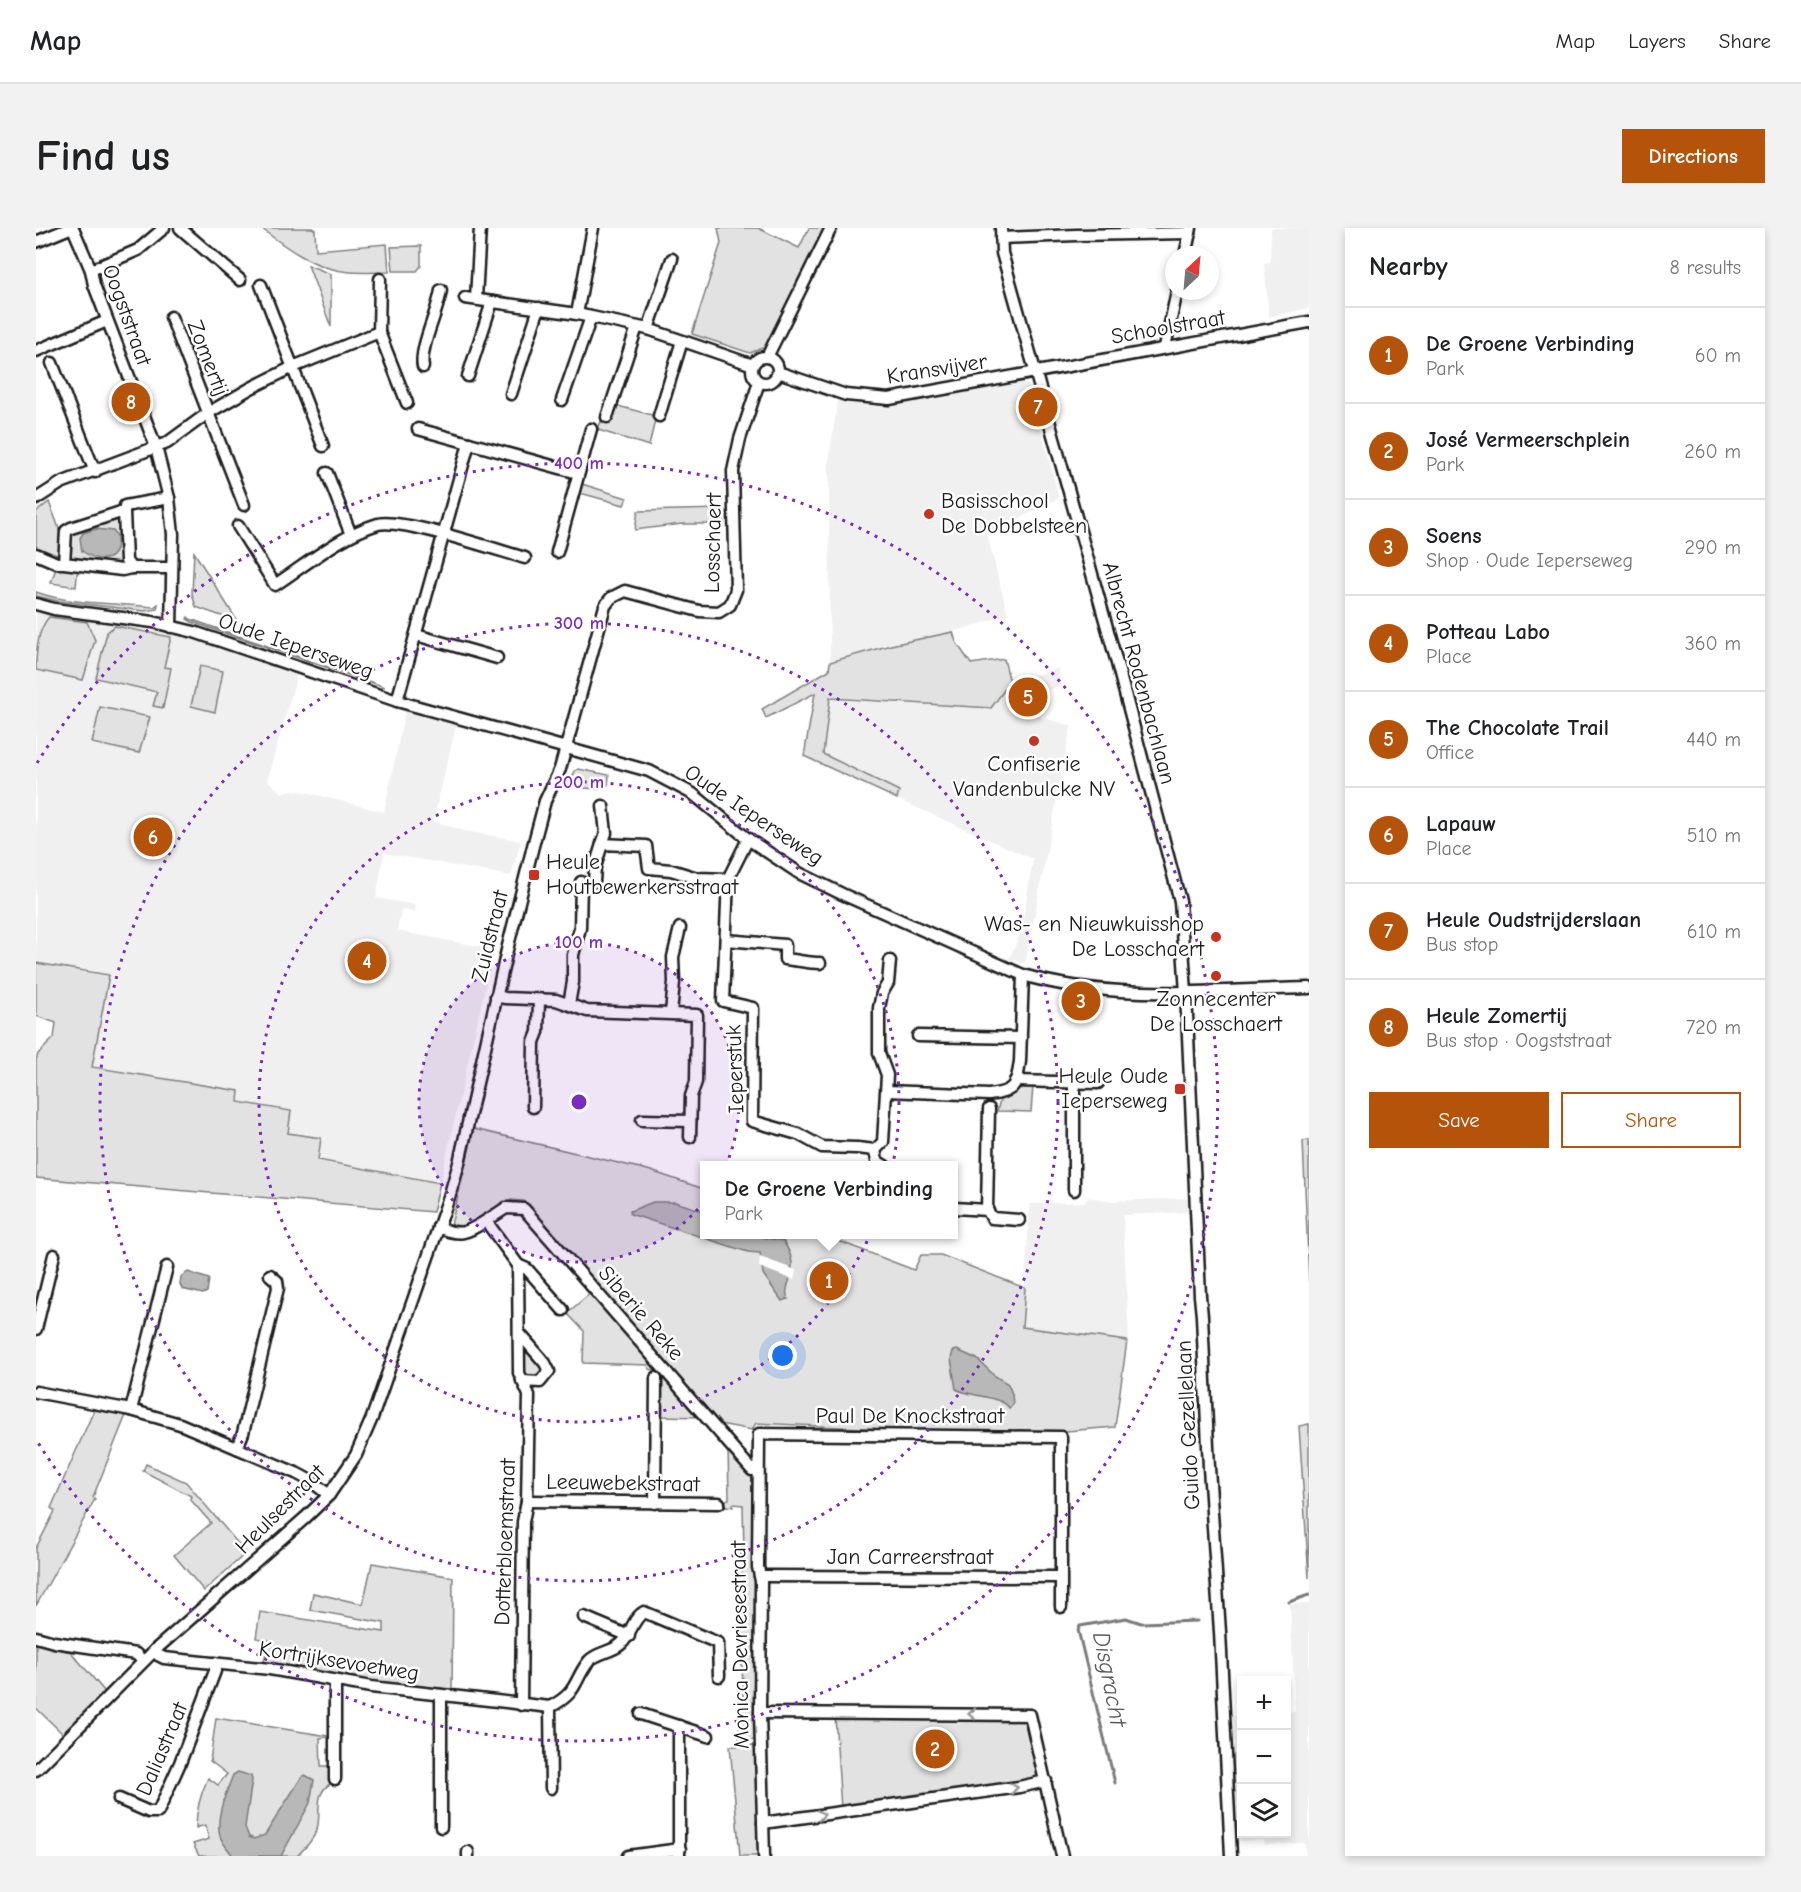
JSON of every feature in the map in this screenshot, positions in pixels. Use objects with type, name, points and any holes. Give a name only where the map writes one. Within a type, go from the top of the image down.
[{"type":"street","points":[[36,242],[72,228]]},
{"type":"street","name":"Oogststraat","points":[[72,228],[91,270],[107,321],[156,447],[169,498],[173,534],[171,627]]},
{"type":"street","points":[[91,270],[138,250],[164,228]]},
{"type":"street","points":[[180,228],[240,280]]},
{"type":"street","points":[[477,299],[480,228]]},
{"type":"street","points":[[577,314],[593,228]]},
{"type":"street","points":[[767,357],[831,228]]},
{"type":"street","points":[[1001,233],[1076,235],[1190,231],[1187,246]]},
{"type":"street","name":"Albrecht Rodenbachlaan","points":[[1001,233],[1002,253],[1115,656],[1180,901],[1186,993]]},
{"type":"street","points":[[607,417],[672,259]]},
{"type":"street","points":[[380,279],[379,332],[407,402]]},
{"type":"street","points":[[261,285],[323,446]]},
{"type":"street","points":[[423,367],[421,358],[441,290]]},
{"type":"street","points":[[465,298],[577,314],[642,328],[753,365]]},
{"type":"street","points":[[1165,347],[1175,300]]},
{"type":"street","points":[[468,376],[492,302]]},
{"type":"street","points":[[511,394],[539,308]]},
{"type":"street","name":"Zomertij","points":[[171,317],[244,505]]},
{"type":"street","points":[[562,400],[591,317]]},
{"type":"street","points":[[36,351],[107,321]]},
{"type":"street","name":"Schoolstraat","points":[[1034,372],[1309,322]]},
{"type":"street","name":"Zomertij","points":[[36,499],[61,483],[167,443],[208,413],[250,388],[292,367],[379,332]]},
{"type":"street","points":[[659,416],[682,341]]},
{"type":"street","points":[[767,357],[774,361],[778,372],[769,382],[759,382],[753,375],[753,365],[759,358],[767,357]]},
{"type":"street","points":[[52,363],[95,472]]},
{"type":"street","name":"Kransvijver","points":[[778,372],[846,395],[889,399],[1034,372]]},
{"type":"street","name":"Losschaert","points":[[565,748],[605,606],[611,598],[625,591],[710,612],[719,612],[730,605],[736,590],[733,471],[740,440],[759,382]]},
{"type":"street","points":[[418,429],[578,473]]},
{"type":"street","points":[[557,552],[591,429]]},
{"type":"street","points":[[397,701],[469,443]]},
{"type":"street","points":[[327,473],[351,535]]},
{"type":"street","points":[[131,568],[126,561],[125,506],[169,498]]},
{"type":"street","points":[[64,564],[66,531],[124,511]]},
{"type":"street","points":[[238,526],[275,585],[351,535],[380,524],[393,523],[525,558]]},
{"type":"street","points":[[36,554],[64,564],[122,570],[172,568]]},
{"type":"street","name":"Oude Ieperseweg","points":[[36,604],[54,609],[153,622],[194,632],[397,701],[649,771],[693,794],[748,838],[799,873],[1023,975],[1053,984],[1186,993],[1309,988]]},
{"type":"street","points":[[416,635],[497,658]]},
{"type":"street","name":"Zuidstraat","points":[[464,1136],[545,801],[560,769],[565,748]]},
{"type":"street","points":[[594,882],[595,867],[606,833],[603,806]]},
{"type":"street","name":"Ieperstuk","points":[[748,838],[728,879],[723,1001],[753,1008],[752,1121],[798,1134],[822,1147],[875,1150]]},
{"type":"street","points":[[602,844],[646,846],[649,868],[671,870],[697,878],[728,879]]},
{"type":"street","points":[[569,1004],[573,982],[573,955],[580,928],[581,882]]},
{"type":"street","points":[[671,1013],[674,982],[673,957],[680,928]]},
{"type":"street","points":[[726,940],[785,945],[785,959],[820,963]]},
{"type":"street","points":[[877,1161],[875,1150],[883,1142],[887,1091],[887,1075],[879,1053],[879,1008],[882,993],[888,983],[890,961]]},
{"type":"street","points":[[887,1091],[989,1102],[1013,1087],[1018,1074],[1023,975]]},
{"type":"street","name":"Guido Gezellelaan","points":[[1186,993],[1231,1856]]},
{"type":"street","points":[[496,996],[556,1000],[587,1011],[697,1015],[696,1082],[691,1096],[690,1137]]},
{"type":"street","points":[[532,1107],[534,1042],[538,1032],[539,1000]]},
{"type":"street","points":[[918,1036],[1021,1038]]},
{"type":"street","points":[[1016,1081],[1098,1083]]},
{"type":"street","points":[[1074,1083],[1074,1190]]},
{"type":"street","points":[[989,1102],[987,1210],[992,1218],[1020,1220]]},
{"type":"street","points":[[642,1120],[690,1121]]},
{"type":"street","name":"Heulsestraat","points":[[36,1770],[154,1650],[296,1526],[328,1494],[356,1455],[372,1418],[438,1227],[459,1163],[464,1136]]},
{"type":"street","name":"Siberie Reke","points":[[486,1221],[506,1208],[524,1209],[752,1470],[758,1469]]},
{"type":"street","points":[[958,1208],[987,1210]]},
{"type":"street","points":[[438,1227],[452,1233],[467,1233],[486,1221],[518,1265],[526,1269],[563,1310]]},
{"type":"street","points":[[36,1329],[54,1255]]},
{"type":"street","name":"Dotterbloemstraat","points":[[518,1265],[519,1373],[529,1395],[527,1501],[523,1522],[521,1705]]},
{"type":"street","points":[[131,1410],[167,1267]]},
{"type":"street","points":[[237,1448],[243,1433],[278,1288],[277,1281],[270,1275]]},
{"type":"street","points":[[520,1334],[549,1371],[540,1382],[522,1381]]},
{"type":"street","points":[[655,1503],[656,1378]]},
{"type":"street","points":[[36,1392],[131,1410],[180,1424],[303,1477],[328,1494]]},
{"type":"street","name":"Monica Devriesestraat","points":[[759,1434],[758,1567],[760,1576],[760,1713],[764,1856]]},
{"type":"street","name":"Paul De Knockstraat","points":[[759,1434],[1061,1437],[1060,1577]]},
{"type":"street","name":"Leeuwebekstraat","points":[[527,1501],[719,1503]]},
{"type":"street","name":"Jan Carreerstraat","points":[[760,1576],[1060,1577]]},
{"type":"street","points":[[1060,1577],[1061,1607]]},
{"type":"street","points":[[551,1788],[550,1707],[560,1702],[574,1689],[590,1659],[620,1645],[629,1636],[638,1617],[644,1612],[718,1643],[719,1676]]},
{"type":"street","points":[[584,1617],[629,1636]]},
{"type":"street","points":[[36,1637],[54,1642],[136,1654],[143,1661]]},
{"type":"street","name":"Kortrijksevoetweg","points":[[154,1650],[164,1658],[270,1669],[335,1681],[550,1707]]},
{"type":"street","name":"Daliastraat","points":[[119,1799],[149,1812],[158,1812],[215,1671],[215,1663]]},
{"type":"street","points":[[335,1681],[335,1779]]},
{"type":"street","points":[[441,1695],[441,1827]]},
{"type":"street","points":[[760,1713],[1030,1715],[1062,1856]]},
{"type":"street","points":[[641,1714],[708,1736]]},
{"type":"street","points":[[628,1856],[680,1852],[679,1726]]},
{"type":"street","points":[[763,1823],[1019,1787],[1046,1781]]},
{"type":"shaded area","points":[[261,228],[312,228],[315,230],[316,250],[387,244],[389,272],[350,272],[326,267],[302,257]]},
{"type":"shaded area","points":[[718,228],[758,228],[799,248],[809,228],[824,228],[765,349],[750,353],[692,334],[721,243]]},
{"type":"shaded area","points":[[1271,228],[1309,228],[1309,308],[1269,317],[1264,263],[1270,262]]},
{"type":"shaded area","points":[[421,246],[421,266],[417,271],[393,271],[391,247]]},
{"type":"shaded area","points":[[308,265],[331,274],[331,327]]},
{"type":"shaded area","name":"Basisschool De Dobbelsteen","points":[[1015,383],[1027,384],[1031,390],[1059,498],[987,535],[1008,615],[953,632],[891,645],[830,662],[829,460],[838,397],[886,404]]},
{"type":"shaded area","points":[[614,405],[656,416],[649,446],[598,430],[602,418],[609,420]]},
{"type":"shaded area","points":[[582,484],[627,498],[624,505],[580,493]]},
{"type":"shaded area","points":[[49,502],[61,537],[57,559],[36,551],[36,512]]},
{"type":"shaded area","points":[[723,509],[724,524],[682,524],[635,530],[638,511]]},
{"type":"shaded area","points":[[122,514],[124,567],[71,562],[72,530]]},
{"type":"shaded area","points":[[96,529],[113,531],[117,536],[117,545],[112,556],[102,559],[95,558],[82,551],[80,538],[83,533]]},
{"type":"shaded area","points":[[194,552],[238,622],[196,607],[192,594]]},
{"type":"shaded area","points":[[57,565],[78,567],[76,587],[51,583]]},
{"type":"shaded area","points":[[36,592],[79,601],[154,607],[158,604],[157,609],[145,611],[58,601],[36,596]]},
{"type":"shaded area","points":[[36,612],[196,639],[297,675],[267,780],[282,793],[291,790],[306,792],[384,812],[405,711],[456,726],[433,821],[465,831],[521,841],[511,876],[384,853],[376,898],[416,905],[415,912],[401,910],[397,931],[494,949],[440,1183],[318,1160],[287,1134],[237,1102],[239,1091],[92,1067],[109,975],[36,963]]},
{"type":"shaded area","points":[[49,617],[87,622],[95,640],[83,680],[36,670],[40,635]]},
{"type":"shaded area","points":[[188,617],[385,687],[192,622],[187,619]]},
{"type":"shaded area","points":[[115,626],[171,637],[164,667],[171,668],[163,708],[153,706],[157,692],[96,678],[107,632]]},
{"type":"shaded area","points":[[953,632],[956,642],[971,664],[1004,659],[1010,682],[991,708],[830,698],[823,754],[899,791],[897,799],[804,756],[815,693],[766,718],[762,709],[829,670],[830,662],[891,645]]},
{"type":"shaded area","points":[[200,666],[223,671],[215,712],[191,706]]},
{"type":"shaded area","points":[[1058,668],[1061,686],[1034,694],[1041,717],[1071,726],[1026,960],[1023,964],[1009,959],[1021,932],[1033,859],[897,799],[899,791],[823,754],[830,698],[991,708],[1010,682]]},
{"type":"shaded area","points":[[100,707],[150,717],[139,753],[92,743]]},
{"type":"shaded area","points":[[578,769],[609,775],[608,785],[600,784],[599,789],[584,788],[584,786],[568,787]]},
{"type":"shaded area","points":[[36,963],[109,975],[92,1067],[239,1091],[238,1102],[291,1111],[288,1133],[321,1138],[318,1160],[440,1183],[433,1212],[36,1178],[36,1060],[38,1054],[54,1038],[56,1023],[36,1016]]},
{"type":"shaded area","points":[[1033,1086],[1031,1112],[997,1111],[1000,1100],[1022,1087]]},
{"type":"shaded area","points":[[474,1129],[648,1170],[700,1188],[700,1239],[833,1239],[914,1270],[921,1255],[941,1255],[1025,1288],[1022,1327],[1127,1341],[1115,1427],[1066,1431],[924,1431],[756,1423],[752,1430],[720,1424],[629,1324],[523,1201],[511,1200],[468,1226],[451,1225]]},
{"type":"shaded area","points":[[1309,1140],[1309,1281],[1303,1141]]},
{"type":"shaded area","points":[[1089,1197],[1111,1201],[1189,1198],[1190,1212],[1123,1215],[1129,1341],[1022,1327],[1030,1204],[1085,1202]]},
{"type":"shaded area","points":[[653,1202],[675,1202],[700,1210],[700,1237],[630,1214],[630,1211]]},
{"type":"shaded area","points":[[708,1239],[783,1241],[792,1261],[787,1288],[788,1299],[782,1301],[763,1274],[760,1253],[748,1252]]},
{"type":"shaded area","points":[[188,1272],[209,1279],[207,1292],[203,1294],[182,1289],[181,1277]]},
{"type":"shaded area","points":[[592,1292],[702,1417],[660,1416],[661,1376],[654,1376],[654,1370],[649,1369],[648,1365],[583,1363],[584,1331],[567,1313]]},
{"type":"shaded area","points":[[957,1350],[977,1359],[995,1376],[1008,1384],[1013,1405],[1009,1408],[1000,1401],[956,1389],[951,1359],[953,1351]]},
{"type":"shaded area","points":[[524,1354],[532,1354],[542,1366],[540,1372],[533,1377],[523,1372]]},
{"type":"shaded area","points":[[94,1410],[126,1415],[93,1497],[95,1499],[36,1606],[36,1548],[55,1511],[51,1508]]},
{"type":"shaded area","points":[[1309,1424],[1309,1578],[1299,1426]]},
{"type":"shaded area","points":[[728,1446],[753,1479],[756,1579],[755,1740],[739,1741],[743,1693],[740,1594],[744,1554],[743,1505],[726,1506],[726,1500],[729,1499]]},
{"type":"shaded area","points":[[146,1464],[186,1482],[246,1553],[204,1591],[174,1555],[211,1523],[190,1499],[191,1496],[143,1471]]},
{"type":"shaded area","points":[[372,1563],[453,1577],[452,1691],[369,1681],[264,1663],[268,1640],[256,1638],[260,1612],[384,1632],[384,1623],[310,1610],[313,1593],[363,1604]]},
{"type":"shaded area","points":[[1290,1604],[1309,1604],[1309,1856],[1306,1856],[1305,1843],[1264,1845],[1263,1840],[1239,1841],[1239,1838],[1291,1838],[1291,1712],[1295,1711]]},
{"type":"shaded area","points":[[36,1644],[71,1652],[105,1692],[63,1734],[36,1708]]},
{"type":"shaded area","points":[[1237,1715],[1237,1805],[1232,1716]]},
{"type":"shaded area","points":[[835,1716],[1026,1718],[1039,1780],[841,1809]]},
{"type":"shaded area","points":[[216,1718],[329,1737],[320,1738],[321,1766],[330,1766],[330,1784],[325,1788],[320,1799],[316,1833],[297,1856],[199,1856],[193,1844],[209,1839],[205,1825],[196,1828],[201,1796],[208,1778],[218,1785],[227,1774],[210,1761]]},
{"type":"shaded area","points":[[730,1746],[756,1746],[760,1856],[740,1856]]},
{"type":"shaded area","points":[[238,1772],[251,1776],[252,1780],[245,1827],[249,1837],[254,1839],[265,1835],[301,1778],[305,1775],[314,1780],[310,1803],[281,1856],[233,1856],[221,1839],[219,1821],[222,1805],[233,1775]]},
{"type":"pier","points":[[760,1257],[796,1270],[794,1280],[759,1267]]},
{"type":"waterway","name":"Disgracht","points":[[1289,1602],[1309,1595]]},
{"type":"waterway","name":"Disgracht","points":[[1115,1783],[1078,1630],[1080,1626],[1126,1618],[1141,1623],[1197,1621]]},
{"type":"place","name":"Heule Zomertij","points":[[131,402]]},
{"type":"place","name":"Heule Oudstrijderslaan","points":[[1038,407]]},
{"type":"place","name":"Basisschool De Dobbelsteen","points":[[929,514]]},
{"type":"place","name":"The Chocolate Trail","points":[[1028,697]]},
{"type":"place","name":"Confiserie Vandenbulcke NV","points":[[1034,741]]},
{"type":"place","name":"Lapauw","points":[[153,837]]},
{"type":"place","name":"Heule Houtbewerkersstraat","points":[[534,875]]},
{"type":"place","name":"Was- en Nieuwkuisshop De Losschaert","points":[[1216,937]]},
{"type":"place","name":"Potteau Labo","points":[[367,961]]},
{"type":"place","name":"Zonnecenter De Losschaert","points":[[1216,976]]},
{"type":"place","name":"Soens","points":[[1081,1001]]},
{"type":"place","name":"Heule Oude Ieperseweg","points":[[1180,1089]]},
{"type":"place","name":"De Groene Verbinding","points":[[829,1281]]},
{"type":"place","name":"José Vermeerschplein","points":[[935,1749]]}]
